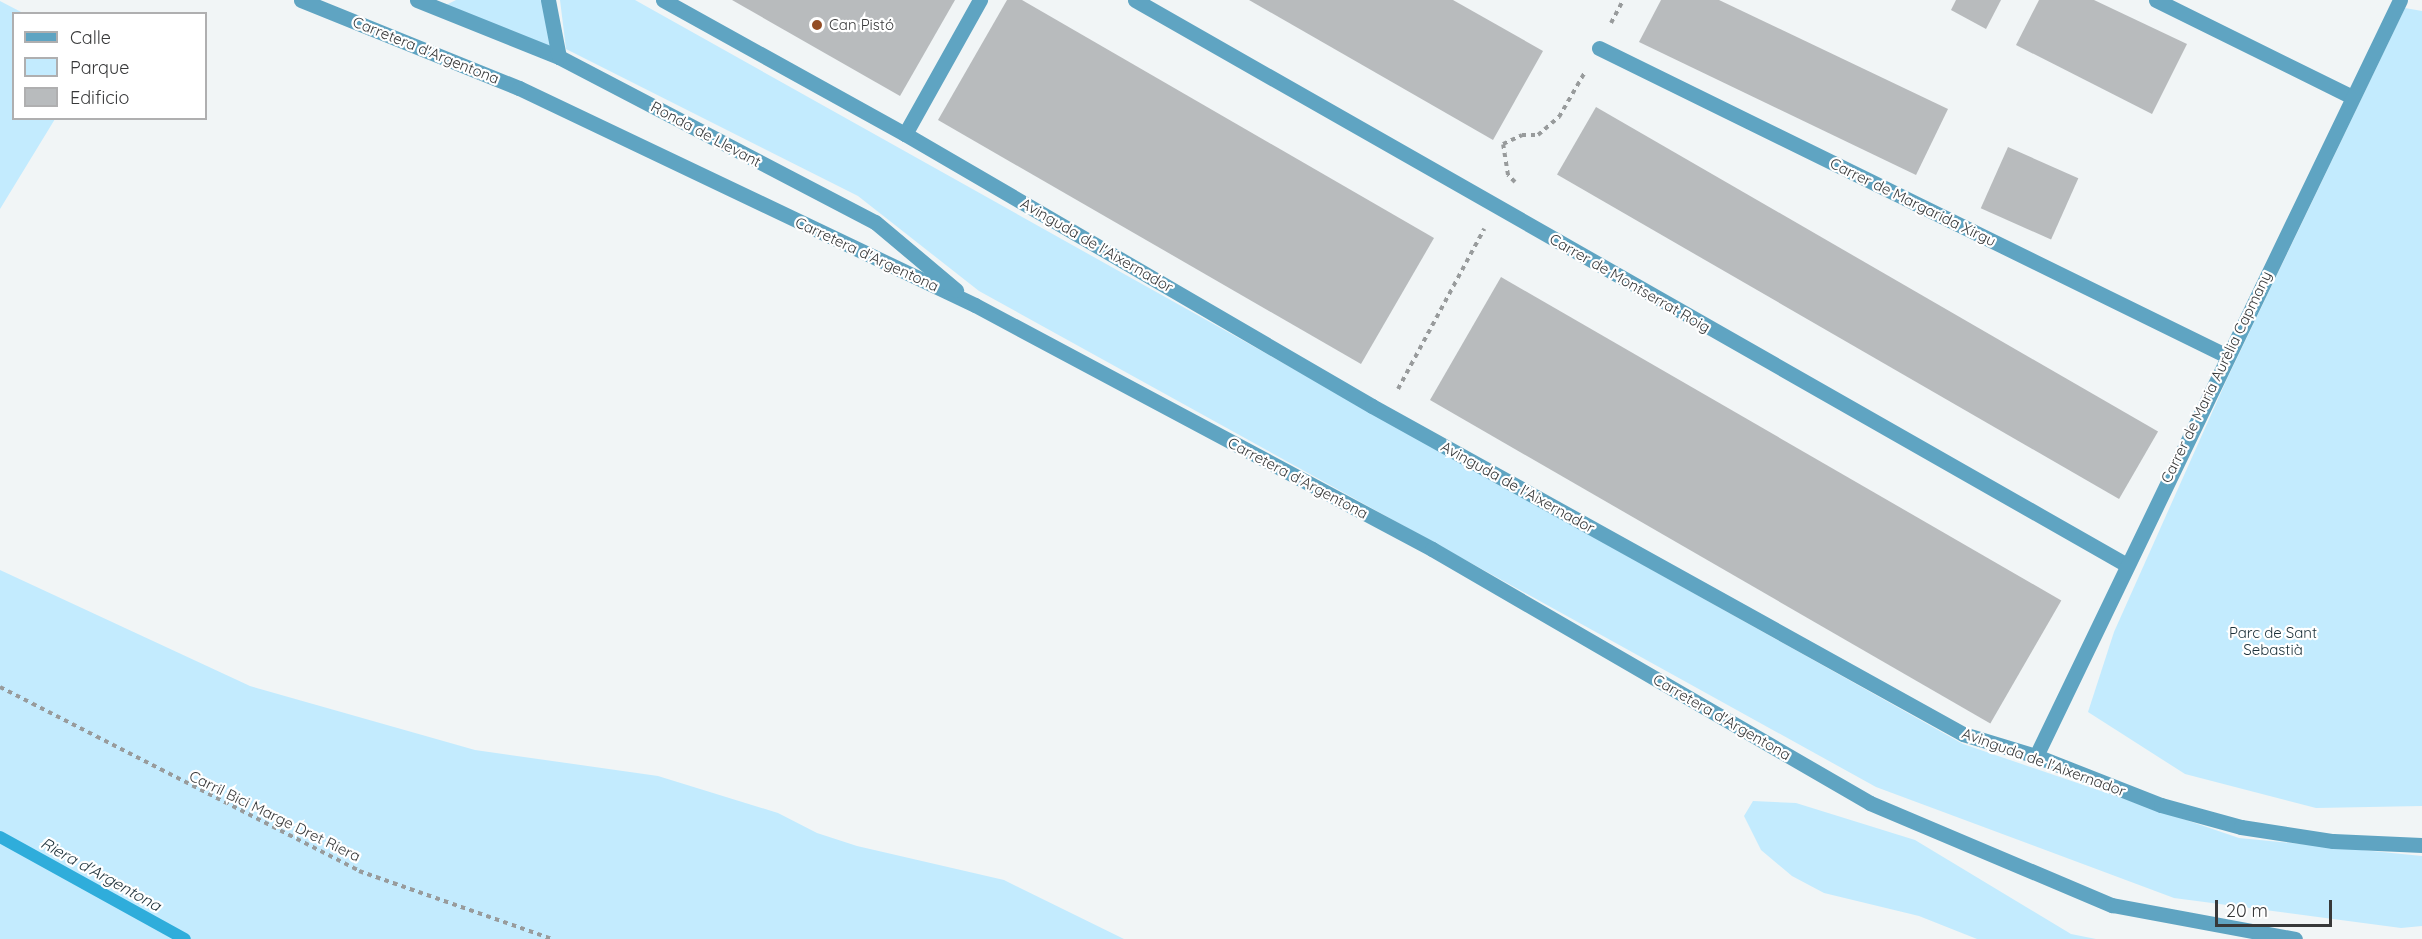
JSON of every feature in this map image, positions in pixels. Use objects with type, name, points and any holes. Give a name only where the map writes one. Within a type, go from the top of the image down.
[{"type":"street","name":"Carretera d'Argentona","points":[[301,0],[519,88],[975,305],[1432,549],[1870,803],[2112,905],[2295,939]]},
{"type":"street","name":"Ronda de Llevant","points":[[417,0],[440,2],[559,57],[875,222],[975,305]]},
{"type":"street","points":[[548,0],[559,57]]},
{"type":"street","name":"Avinguda de l'Aixernador","points":[[663,0],[905,134],[1385,413],[1964,734],[2036,756],[2161,805],[2241,827],[2333,841],[2422,845]]},
{"type":"street","points":[[905,134],[980,0]]},
{"type":"street","name":"Carrer de Montserrat Roig","points":[[1136,0],[2125,564]]},
{"type":"street","points":[[2156,0],[2352,97]]},
{"type":"street","name":"Carrer de Maria Aurèlia Capmany","points":[[2036,756],[2125,564],[2400,0]]},
{"type":"street","name":"Carrer de Margarida Xirgu","points":[[1599,48],[2226,356]]},
{"type":"path","points":[[1385,413],[1501,210],[1522,197],[1519,185],[1508,175],[1503,144],[1522,135],[1538,135],[1558,117],[1599,48]]},
{"type":"path","name":"Carril Bici Marge Dret Riera","points":[[0,687],[358,871],[552,939]]},
{"type":"green space","points":[[456,0],[542,0],[551,48],[444,6]]},
{"type":"green space","points":[[560,0],[635,0],[1963,744],[2239,838],[2422,856],[2422,926],[2401,928],[2174,898],[1876,787],[979,291],[858,196],[566,49]]},
{"type":"green space","points":[[0,1],[21,12],[12,12],[12,120],[54,120],[0,209]]},
{"type":"green space","name":"Parc de Sant Sebastià","points":[[2405,8],[2422,11],[2422,806],[2316,808],[2185,774],[2088,712],[2114,632],[2227,379]]},
{"type":"green space","points":[[0,570],[250,686],[475,750],[658,776],[778,813],[817,833],[857,846],[1004,880],[1124,939],[0,939]]},
{"type":"green space","points":[[1753,801],[1796,803],[1915,840],[2071,934],[2096,939],[1977,939],[1919,916],[1824,893],[1792,876],[1761,850],[1744,816]]},
{"type":"building","points":[[732,0],[955,0],[900,96]]},
{"type":"building","points":[[1007,0],[1022,0],[1434,238],[1361,364],[938,120]]},
{"type":"building","points":[[1249,0],[1453,0],[1543,51],[1493,140]]},
{"type":"building","points":[[1661,0],[1719,0],[1948,109],[1916,175],[1639,42]]},
{"type":"building","points":[[1956,0],[2001,0],[1986,29],[1951,10]]},
{"type":"building","points":[[2039,0],[2094,0],[2187,44],[2152,114],[2016,45]]},
{"type":"building","points":[[1596,107],[2158,431],[2119,499],[1557,175]]},
{"type":"building","points":[[2008,147],[2078,178],[2051,240],[1981,208]]},
{"type":"building","points":[[1501,277],[2061,600],[1990,723],[1430,400]]},
{"type":"waterway","name":"Riera d'Argentona","points":[[0,837],[185,939]]},
{"type":"place","name":"Can Pistó","points":[[817,25]]}]
